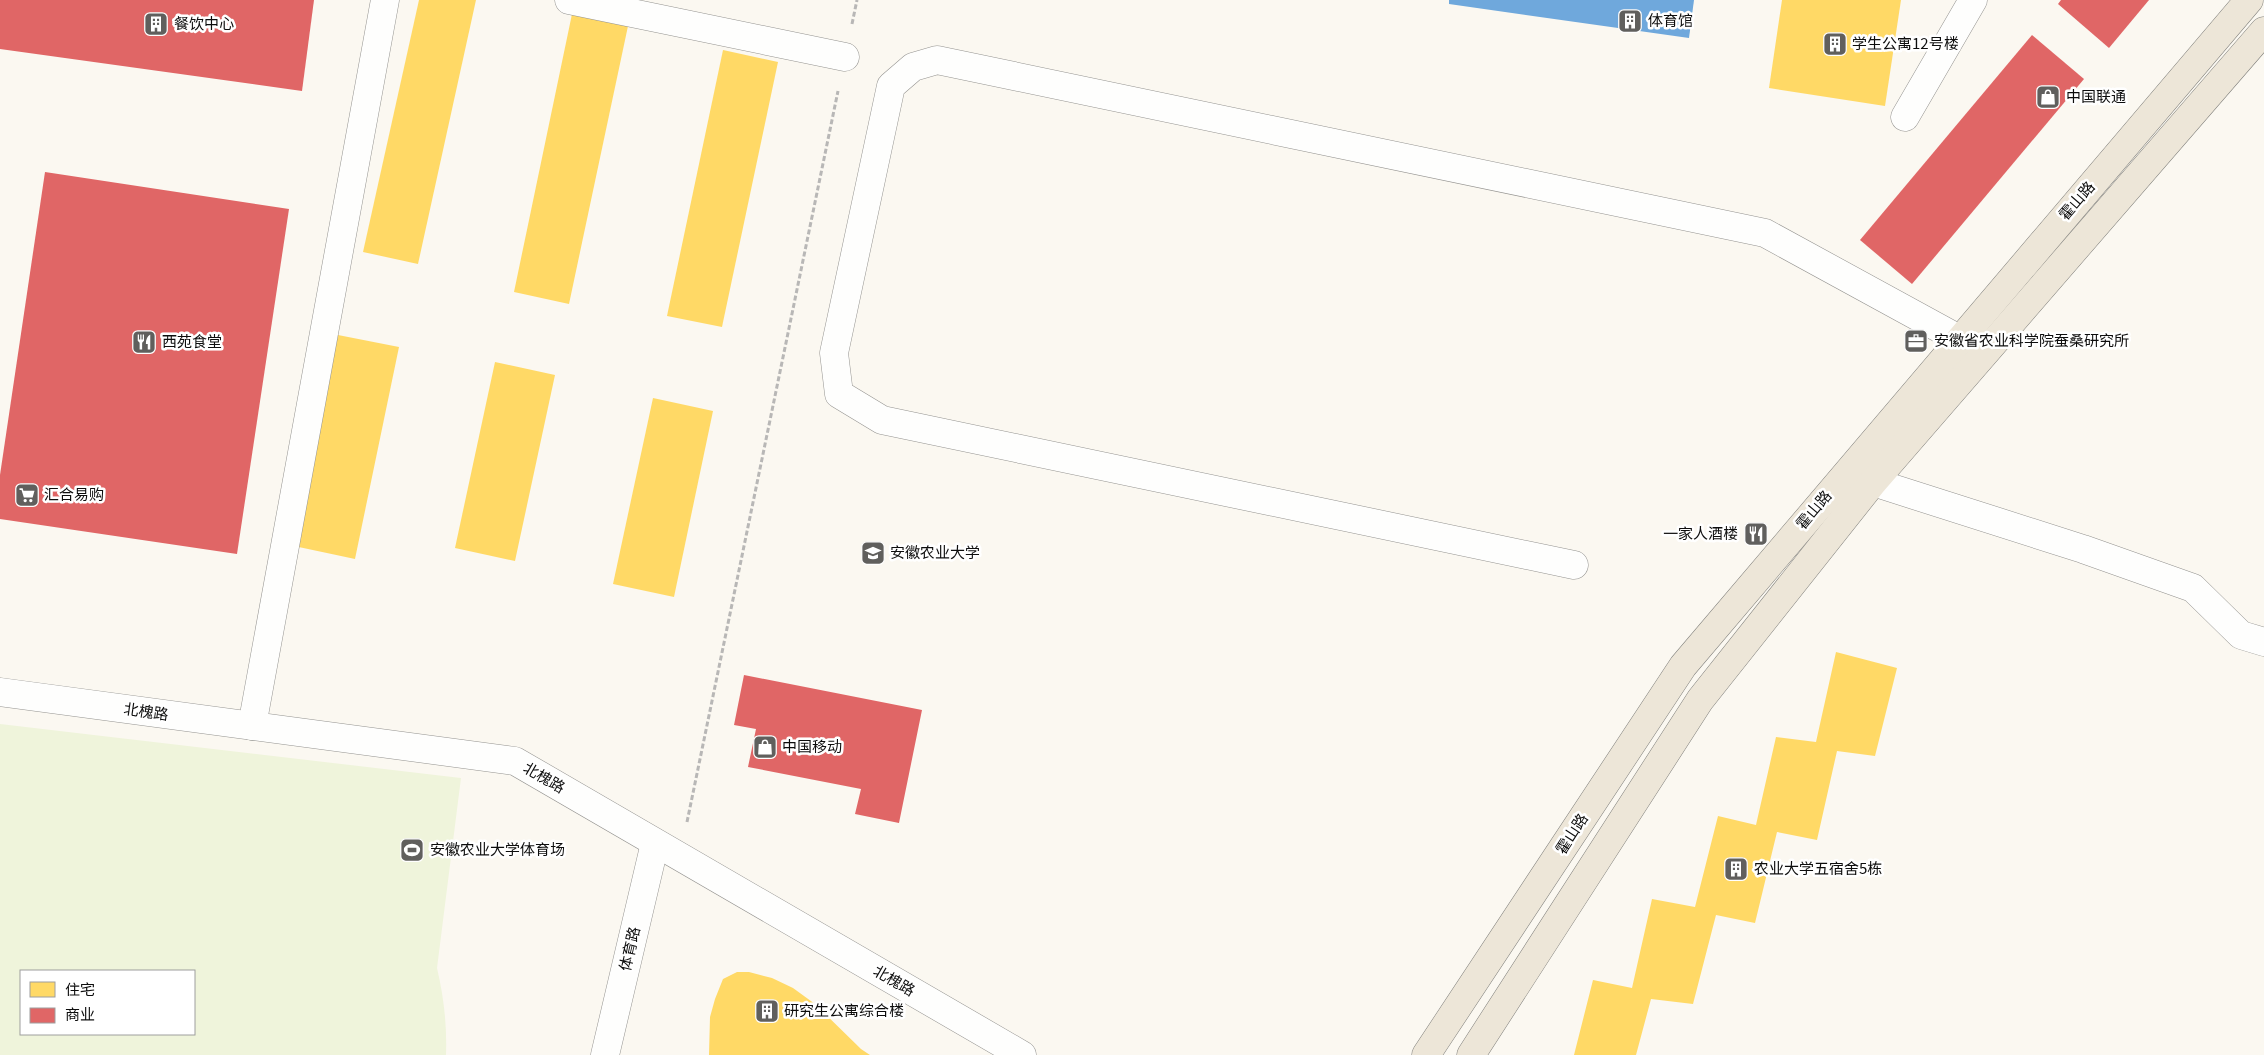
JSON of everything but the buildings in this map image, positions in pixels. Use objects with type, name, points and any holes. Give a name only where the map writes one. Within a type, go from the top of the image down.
[{"type":"main road","name":"霍山路","points":[[1426,1055],[1683,666],[2249,0]]},
{"type":"main road","name":"霍山路","points":[[1471,1055],[1700,700],[1873,482],[2264,31]]},
{"type":"street","points":[[252,726],[385,0]]},
{"type":"street","points":[[569,0],[845,57]]},
{"type":"street","points":[[1904,117],[1973,0]]},
{"type":"street","points":[[1574,565],[882,420],[839,394],[834,353],[891,86],[913,66],[937,60],[1766,233],[1959,339]]},
{"type":"street","points":[[1873,482],[2083,549],[2193,588],[2242,635],[2264,642]]},
{"type":"street","name":"北槐路","points":[[0,692],[515,761],[1022,1055]]},
{"type":"street","name":"体育路","points":[[605,1055],[655,843]]},
{"type":"path","points":[[679,857],[857,0]]},
{"type":"green space","points":[[0,724],[461,778],[437,968],[442,990],[446,1055],[0,1055]]},
{"type":"place","name":"体育馆","points":[[1630,21]]},
{"type":"place","name":"餐饮中心","points":[[156,24]]},
{"type":"place","name":"学生公寓12号楼","points":[[1835,44]]},
{"type":"place","name":"中国联通","points":[[2048,97]]},
{"type":"place","name":"安徽省农业科学院蚕桑研究所","points":[[1916,341]]},
{"type":"place","name":"西苑食堂","points":[[144,342]]},
{"type":"place","name":"汇合易购","points":[[27,495]]},
{"type":"place","name":"一家人酒楼","points":[[1756,534]]},
{"type":"place","name":"安徽农业大学","points":[[873,553]]},
{"type":"place","name":"中国移动","points":[[765,747]]},
{"type":"place","name":"安徽农业大学体育场","points":[[412,850]]},
{"type":"place","name":"农业大学五宿舍5栋","points":[[1736,869]]},
{"type":"place","name":"研究生公寓综合楼","points":[[767,1011]]}]
